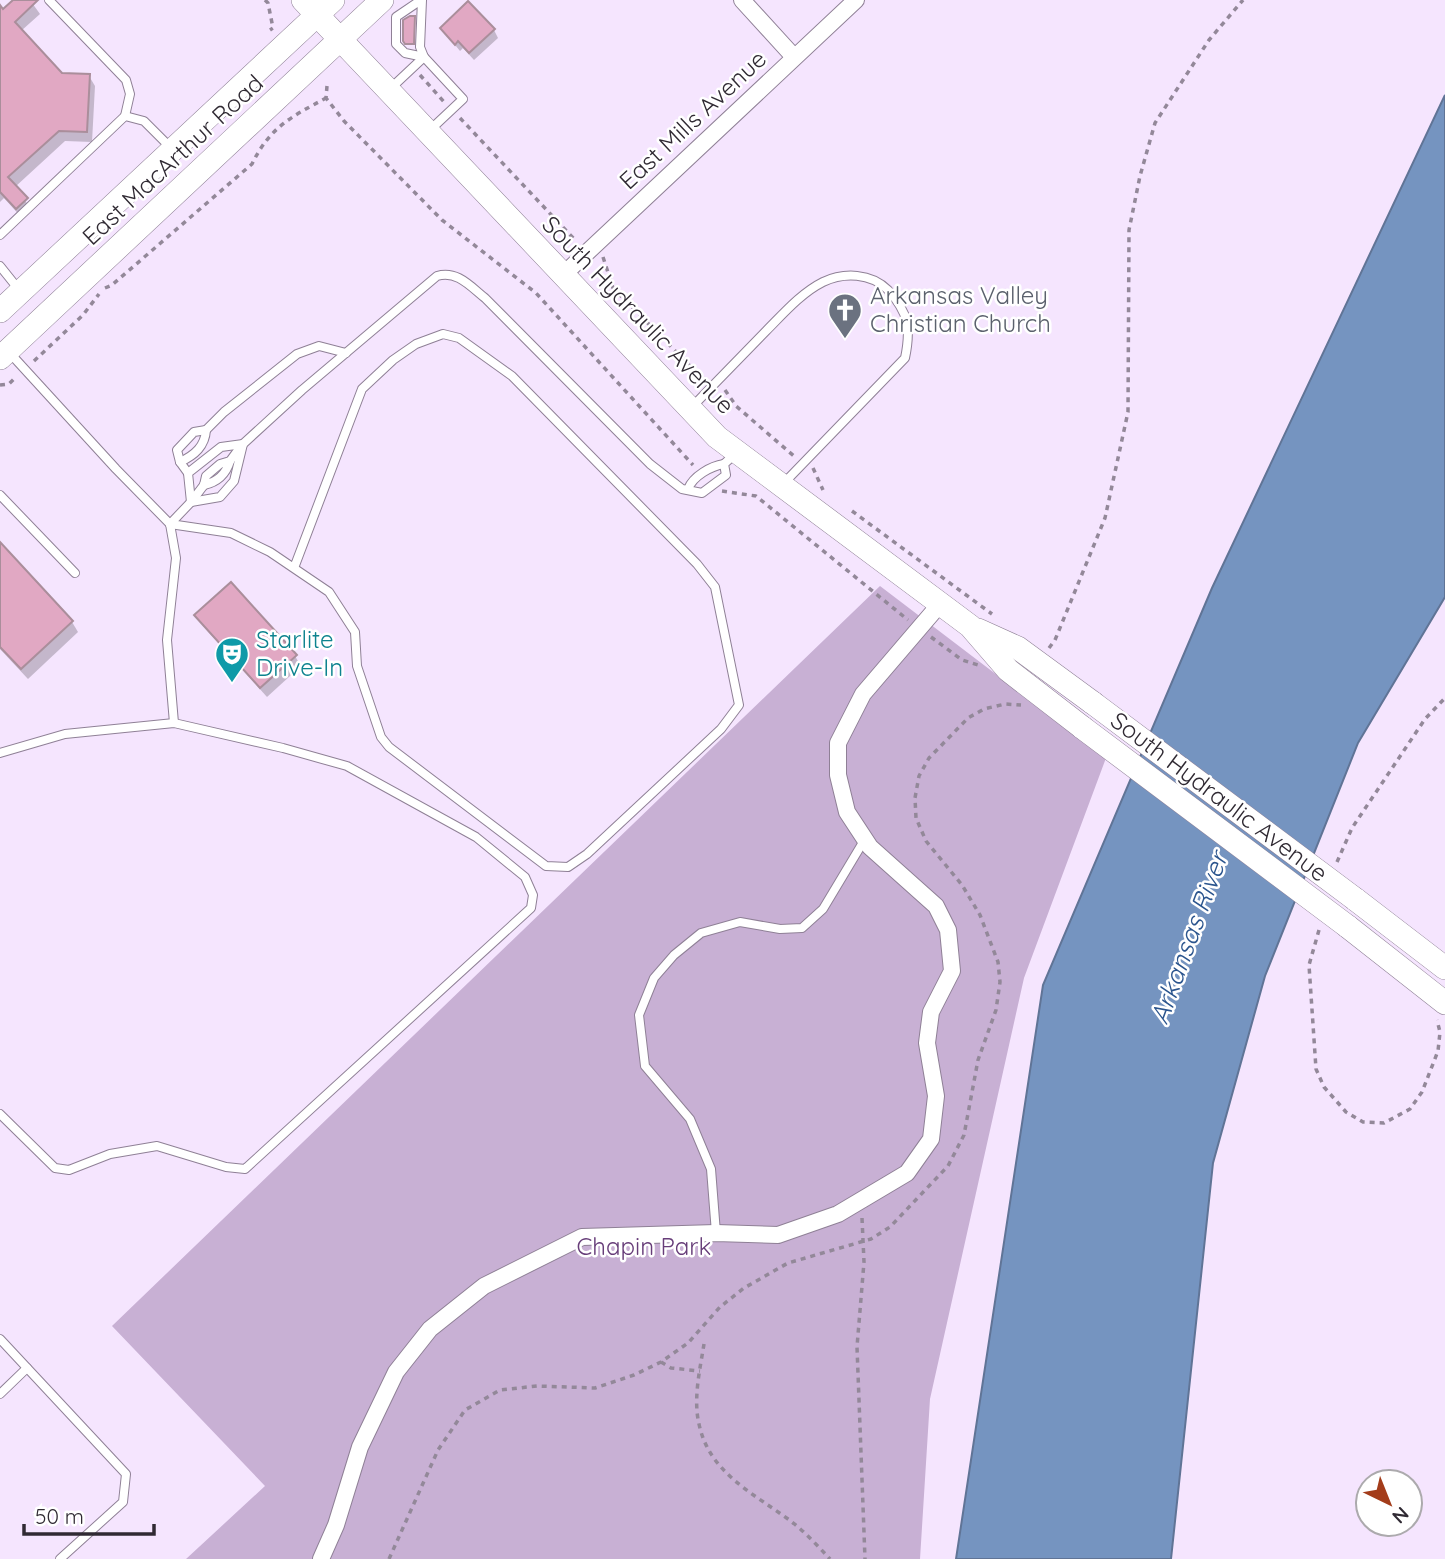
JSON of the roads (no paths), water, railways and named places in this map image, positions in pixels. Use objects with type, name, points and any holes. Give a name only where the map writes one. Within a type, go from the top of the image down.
[{"type":"street","name":"East MacArthur Road","points":[[4,354],[382,0]]},
{"type":"street","points":[[742,0],[794,57]]},
{"type":"street","name":"East Mills Avenue","points":[[563,275],[856,0]]},
{"type":"street","name":"East MacArthur Road","points":[[0,311],[173,150],[318,5]]},
{"type":"street","name":"South Hydraulic Avenue","points":[[318,5],[340,39],[717,437],[731,458],[782,486],[970,626],[1018,648],[1445,968]]},
{"type":"street","points":[[321,1559],[336,1525],[360,1447],[397,1372],[430,1329],[484,1286],[582,1237],[716,1233],[778,1235],[838,1214],[907,1173],[931,1139],[936,1096],[927,1043],[931,1012],[952,971],[948,930],[936,906],[870,847],[847,812],[838,775],[838,743],[863,694],[940,604]]},
{"type":"street","name":"South Hydraulic Avenue","points":[[970,626],[1008,670],[1348,926],[1445,1003]]},
{"type":"lane","points":[[0,235],[125,116],[130,94],[126,80],[49,0]]},
{"type":"lane","points":[[422,0],[396,17],[396,44],[405,53],[424,57]]},
{"type":"lane","points":[[422,0],[420,47],[424,57],[463,99],[428,132]]},
{"type":"lane","points":[[388,91],[424,57]]},
{"type":"lane","points":[[125,116],[144,121],[173,150]]},
{"type":"lane","points":[[0,266],[20,292]]},
{"type":"lane","points":[[170,524],[191,502],[204,485],[206,477],[220,464],[229,461],[243,443],[437,276],[447,273],[456,276],[485,298],[650,464],[682,489],[702,493],[715,485],[726,475],[731,458]]},
{"type":"lane","points":[[690,409],[797,300],[823,282],[845,276],[867,277],[886,288],[904,311],[910,335],[905,358],[782,486]]},
{"type":"lane","points":[[170,524],[231,533],[270,552],[329,592],[355,632],[357,666],[381,737],[389,747],[546,866],[568,867],[587,854],[721,729],[739,705],[715,587],[706,575],[512,376],[459,338],[443,334],[416,344],[393,360],[362,389],[294,568]]},
{"type":"lane","points":[[191,502],[188,473],[180,462],[177,450],[194,432],[206,430],[224,412],[297,354],[319,346],[345,353]]},
{"type":"lane","points":[[4,354],[24,369],[170,524],[176,558],[167,640],[174,723]]},
{"type":"lane","points":[[180,462],[191,457],[205,442],[206,430]]},
{"type":"lane","points":[[188,473],[220,447],[243,443]]},
{"type":"lane","points":[[191,502],[220,497],[234,481],[243,443]]},
{"type":"lane","points":[[688,489],[691,481],[731,458]]},
{"type":"lane","points":[[0,495],[75,573]]},
{"type":"lane","points":[[0,753],[65,734],[174,723],[283,748],[347,766],[476,837],[525,877],[533,895],[531,908],[245,1169],[226,1167],[157,1146],[110,1154],[69,1170],[55,1168],[0,1114]]},
{"type":"lane","points":[[716,1233],[711,1169],[690,1119],[645,1066],[639,1015],[654,978],[674,955],[701,933],[740,922],[780,929],[802,928],[823,909],[865,839]]},
{"type":"lane","points":[[0,1339],[126,1474],[123,1502],[60,1559]]},
{"type":"lane","points":[[0,1394],[27,1368]]},
{"type":"water","name":"Arkansas River","points":[[1445,95],[1445,597],[1358,743],[1265,976],[1213,1163],[1171,1559],[956,1559],[1043,985],[1212,588]]},
{"type":"place","name":"Arkansas Valley Christian Church","points":[[845,340]]},
{"type":"place","name":"Starlite Drive-In","points":[[232,684]]},
{"type":"park label","name":"Chapin Park","points":[[644,1247]]}]
